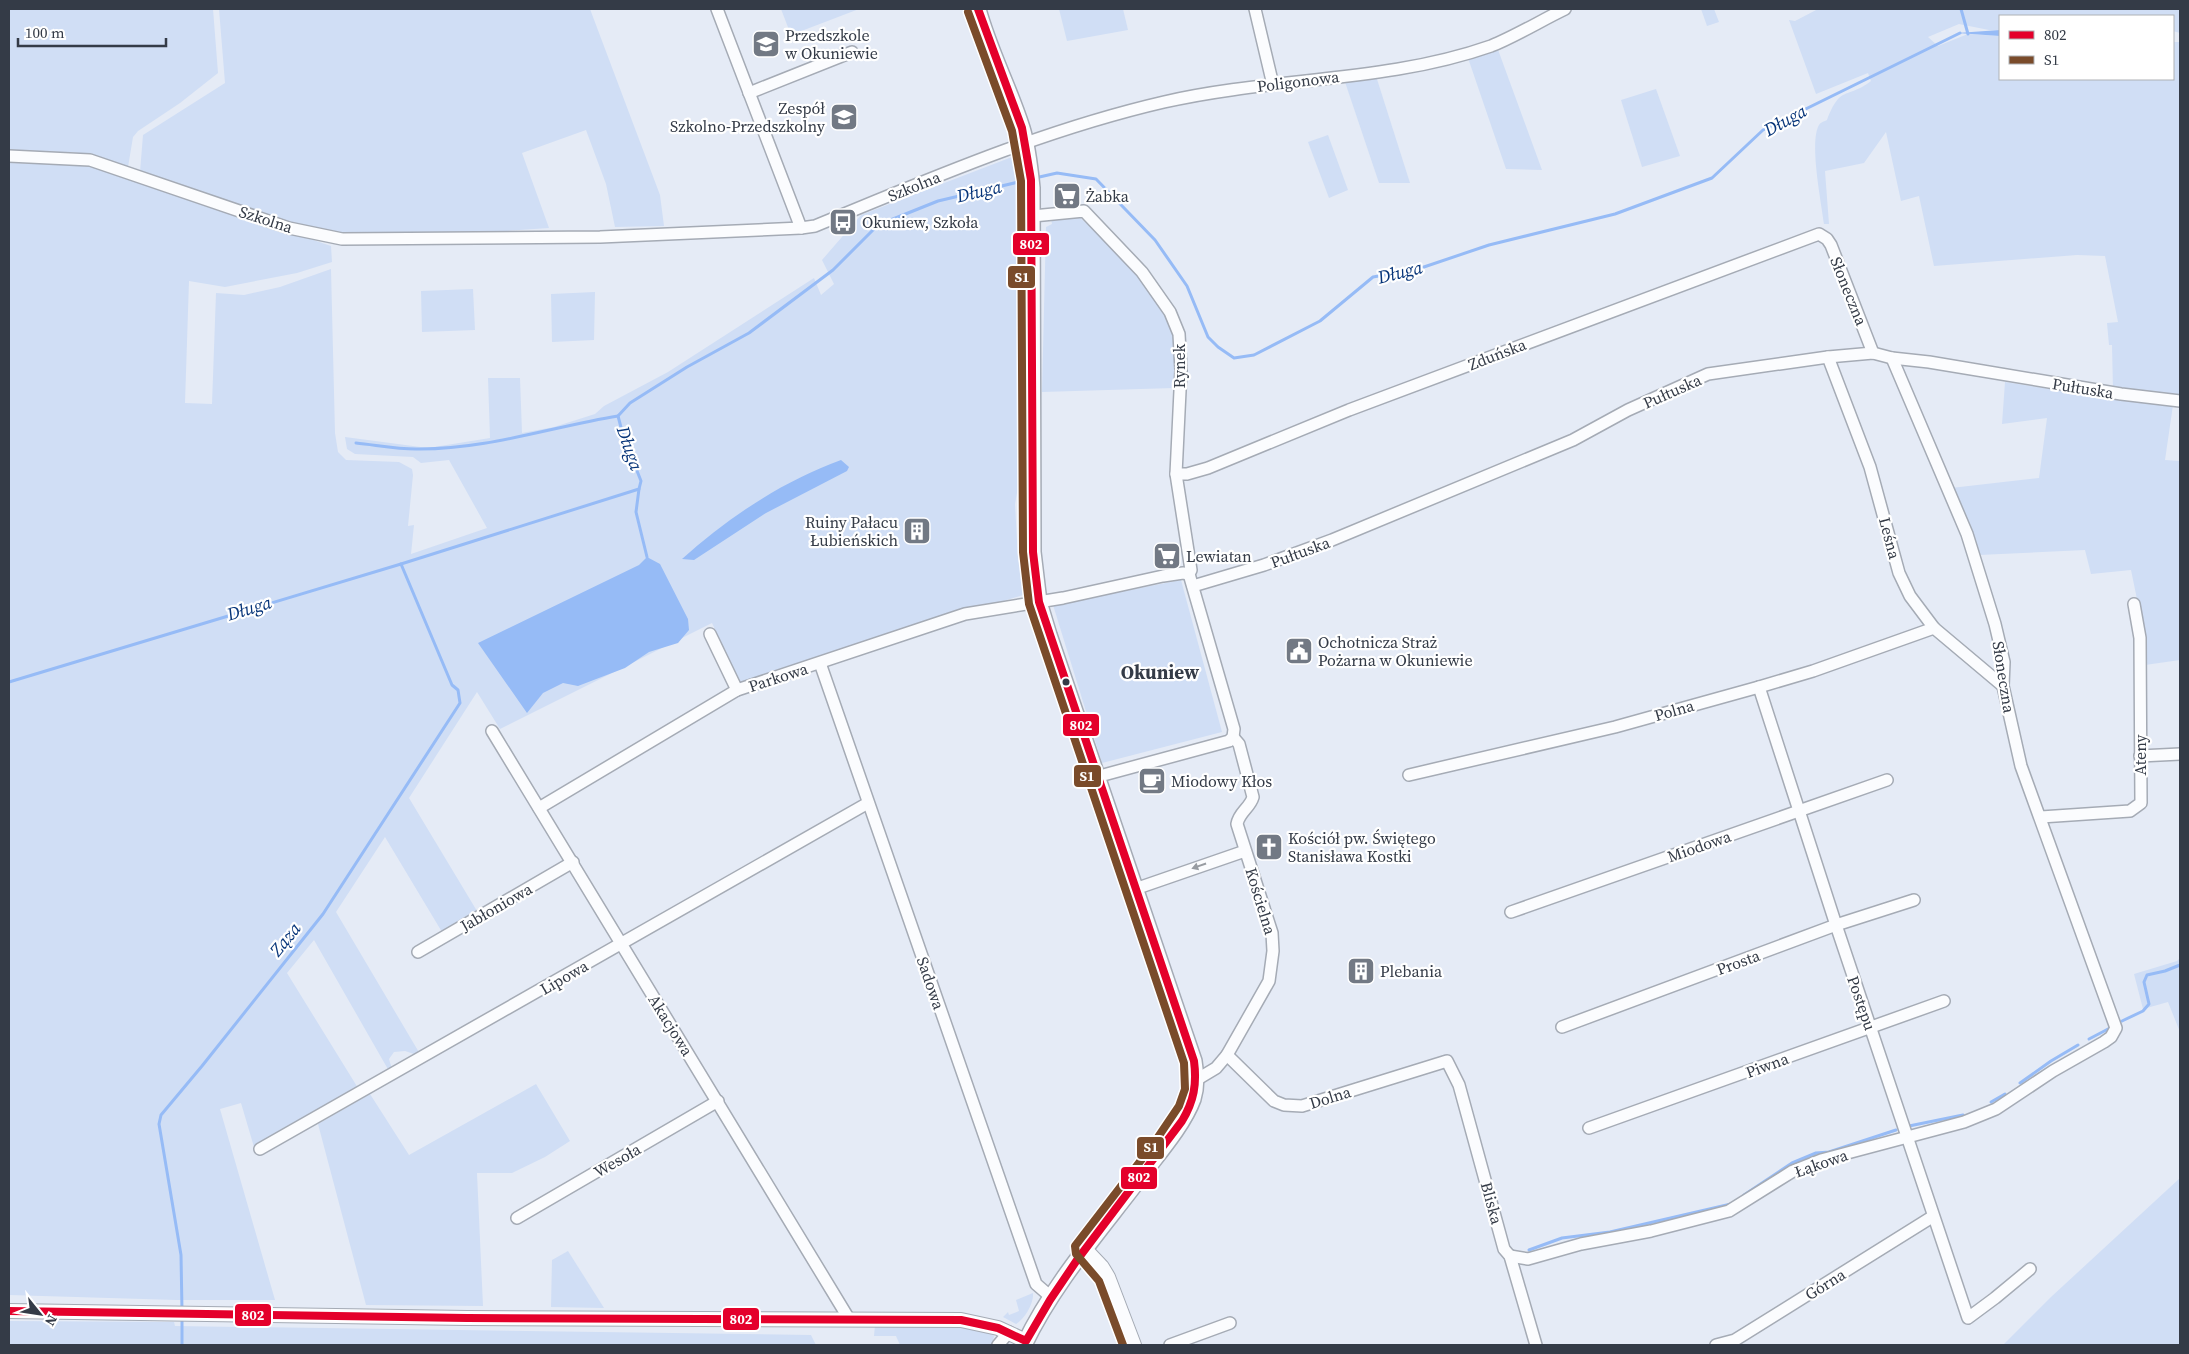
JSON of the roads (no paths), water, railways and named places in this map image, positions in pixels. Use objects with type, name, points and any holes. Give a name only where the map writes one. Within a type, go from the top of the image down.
[{"type":"main road","points":[[978,9],[1026,142],[1030,162],[1033,216],[1033,552],[1039,602],[1096,777],[1194,1061],[1196,1080],[1195,1091],[1188,1112],[1051,1297],[1026,1343]]},
{"type":"street","points":[[717,9],[801,228]]},
{"type":"street","points":[[1255,9],[1273,85]]},
{"type":"street","name":"Poligonowa","points":[[1026,142],[1104,118],[1208,92],[1410,67],[1492,46],[1565,9]]},
{"type":"street","points":[[749,93],[852,52]]},
{"type":"street","name":"Szkolna","points":[[9,156],[77,158],[96,162],[289,228],[342,240],[600,237],[815,226],[1026,142]]},
{"type":"street","name":"Rynek","points":[[1033,216],[1084,211],[1142,272],[1170,312],[1179,334],[1180,370],[1176,474],[1192,570],[1189,574],[1234,729],[1233,737]]},
{"type":"street","name":"Zduńska","points":[[1176,474],[1208,468],[1349,410],[1819,234]]},
{"type":"street","name":"Słoneczna","points":[[1819,234],[1827,239],[1831,245],[1873,352]]},
{"type":"street","name":"Pułtuska","points":[[1193,586],[1264,565],[1350,533],[1573,440],[1628,410],[1708,374],[1873,352],[1892,358],[1929,362],[2121,394],[2180,401]]},
{"type":"street","name":"Leśna","points":[[1828,357],[1873,475],[1899,573],[1910,596],[1934,628],[2002,686]]},
{"type":"street","name":"Słoneczna","points":[[1892,358],[1967,534],[1995,624],[2004,662],[2002,686],[2021,766],[2116,1028]]},
{"type":"street","points":[[1039,602],[1164,576],[1189,574]]},
{"type":"street","name":"Parkowa","points":[[539,808],[737,690],[965,614],[1039,602]]},
{"type":"street","name":"Ateny","points":[[2041,817],[2130,811],[2141,804],[2140,638],[2134,604]]},
{"type":"street","name":"Polna","points":[[1409,775],[1615,727],[1759,687],[1812,671],[1934,628]]},
{"type":"street","points":[[710,634],[737,690]]},
{"type":"street","name":"Sadowa","points":[[820,663],[1036,1284],[1051,1297]]},
{"type":"street","name":"Postępu","points":[[1759,687],[1798,812],[1932,1217],[1968,1318],[2030,1269]]},
{"type":"street","name":"Akacjowa","points":[[492,732],[573,862],[849,1319]]},
{"type":"street","points":[[1096,777],[1221,744],[1233,737]]},
{"type":"street","name":"Kościelna","points":[[1196,1080],[1216,1068],[1226,1055],[1269,981],[1273,951],[1272,933],[1245,851],[1238,820],[1244,809],[1252,802],[1253,797],[1239,744],[1233,737]]},
{"type":"street","points":[[2140,756],[2180,754]]},
{"type":"street","name":"Miodowa","points":[[1511,912],[1887,780]]},
{"type":"street","name":"Lipowa","points":[[260,1149],[868,803]]},
{"type":"street","points":[[1135,889],[1245,851]]},
{"type":"street","name":"Jabłoniowa","points":[[418,952],[573,862]]},
{"type":"street","name":"Prosta","points":[[1562,1027],[1836,926],[1914,900]]},
{"type":"street","name":"Piwna","points":[[1589,1128],[1944,1001]]},
{"type":"street","name":"Łąkowa","points":[[1510,1256],[1528,1259],[1581,1244],[1651,1231],[1729,1211],[1793,1171],[1822,1160],[1964,1122],[1996,1109],[2053,1071],[2104,1042],[2111,1037],[2116,1028]]},
{"type":"street","name":"Dolna","points":[[1226,1055],[1274,1101],[1302,1106],[1448,1061]]},
{"type":"street","name":"Bliska","points":[[1448,1061],[1459,1085],[1504,1249],[1510,1256],[1536,1345]]},
{"type":"street","name":"Wesoła","points":[[517,1218],[718,1101]]},
{"type":"street","name":"Górna","points":[[1716,1345],[1736,1340],[1932,1217]]},
{"type":"street","points":[[1085,1249],[1102,1267],[1108,1277],[1134,1345]]},
{"type":"street","points":[[9,1311],[961,1320],[981,1322],[1009,1332],[1026,1343]]},
{"type":"street","points":[[1170,1345],[1230,1323]]},
{"type":"street","points":[[998,1345],[1009,1332]]},
{"type":"water","points":[[1999,30],[1999,36],[1957,33]]},
{"type":"water","points":[[841,460],[849,467],[847,471],[766,513],[694,560],[682,559],[718,529],[757,502],[797,479]]},
{"type":"water","points":[[647,557],[660,564],[688,619],[689,630],[678,643],[649,652],[625,668],[578,686],[563,683],[543,693],[527,713],[478,643],[639,565]]},
{"type":"waterway","points":[[1961,9],[1968,34]]},
{"type":"waterway","name":"Długa","points":[[1035,178],[1057,173],[1096,179],[1155,240],[1187,286],[1208,337],[1234,358],[1254,355],[1320,321],[1373,277],[1418,269],[1489,245],[1615,214],[1712,178],[1763,130],[1960,33]]},
{"type":"waterway","name":"Długa","points":[[9,682],[401,564],[639,489],[641,481],[623,435],[618,416],[630,403],[687,367],[749,333],[833,270],[878,225],[938,201],[1027,180]]},
{"type":"waterway","points":[[356,443],[408,449],[467,446],[618,416]]},
{"type":"waterway","points":[[639,489],[636,512],[647,557]]},
{"type":"waterway","name":"Ząza","points":[[182,1310],[181,1255],[159,1124],[161,1115],[323,914],[460,703],[458,690],[452,685],[401,564]]},
{"type":"waterway","points":[[2122,1021],[2143,1011],[2149,1004],[2144,982],[2147,975],[2180,965]]},
{"type":"waterway","points":[[2089,1039],[2110,1028]]},
{"type":"waterway","points":[[2020,1083],[2078,1045]]},
{"type":"waterway","points":[[1991,1102],[2005,1094]]},
{"type":"waterway","points":[[1909,1126],[1963,1115]]},
{"type":"waterway","points":[[1744,1195],[1792,1163],[1816,1153],[1829,1152],[1896,1130]]},
{"type":"waterway","points":[[1529,1250],[1562,1238],[1610,1232],[1731,1204]]},
{"type":"waterway","name":"Ząza","points":[[182,1318],[182,1345]]},
{"type":"place","name":"Przedszkole w Okuniewie","points":[[766,44]]},
{"type":"place","name":"Zespół Szkolno-Przedszkolny","points":[[844,117]]},
{"type":"place","name":"Żabka","points":[[1067,196]]},
{"type":"place","name":"Okuniew, Szkoła","points":[[843,222]]},
{"type":"place","name":"Ruiny Pałacu Łubieńskich","points":[[917,531]]},
{"type":"place","name":"Lewiatan","points":[[1167,556]]},
{"type":"place","name":"Ochotnicza Straż Pożarna w Okuniewie","points":[[1299,651]]},
{"type":"place","name":"Miodowy Kłos","points":[[1152,781]]},
{"type":"place","name":"Kościół pw. Świętego Stanisława Kostki","points":[[1269,847]]},
{"type":"place","name":"Plebania","points":[[1361,971]]},
{"type":"district","name":"Okuniew","points":[[1160,672]]}]
